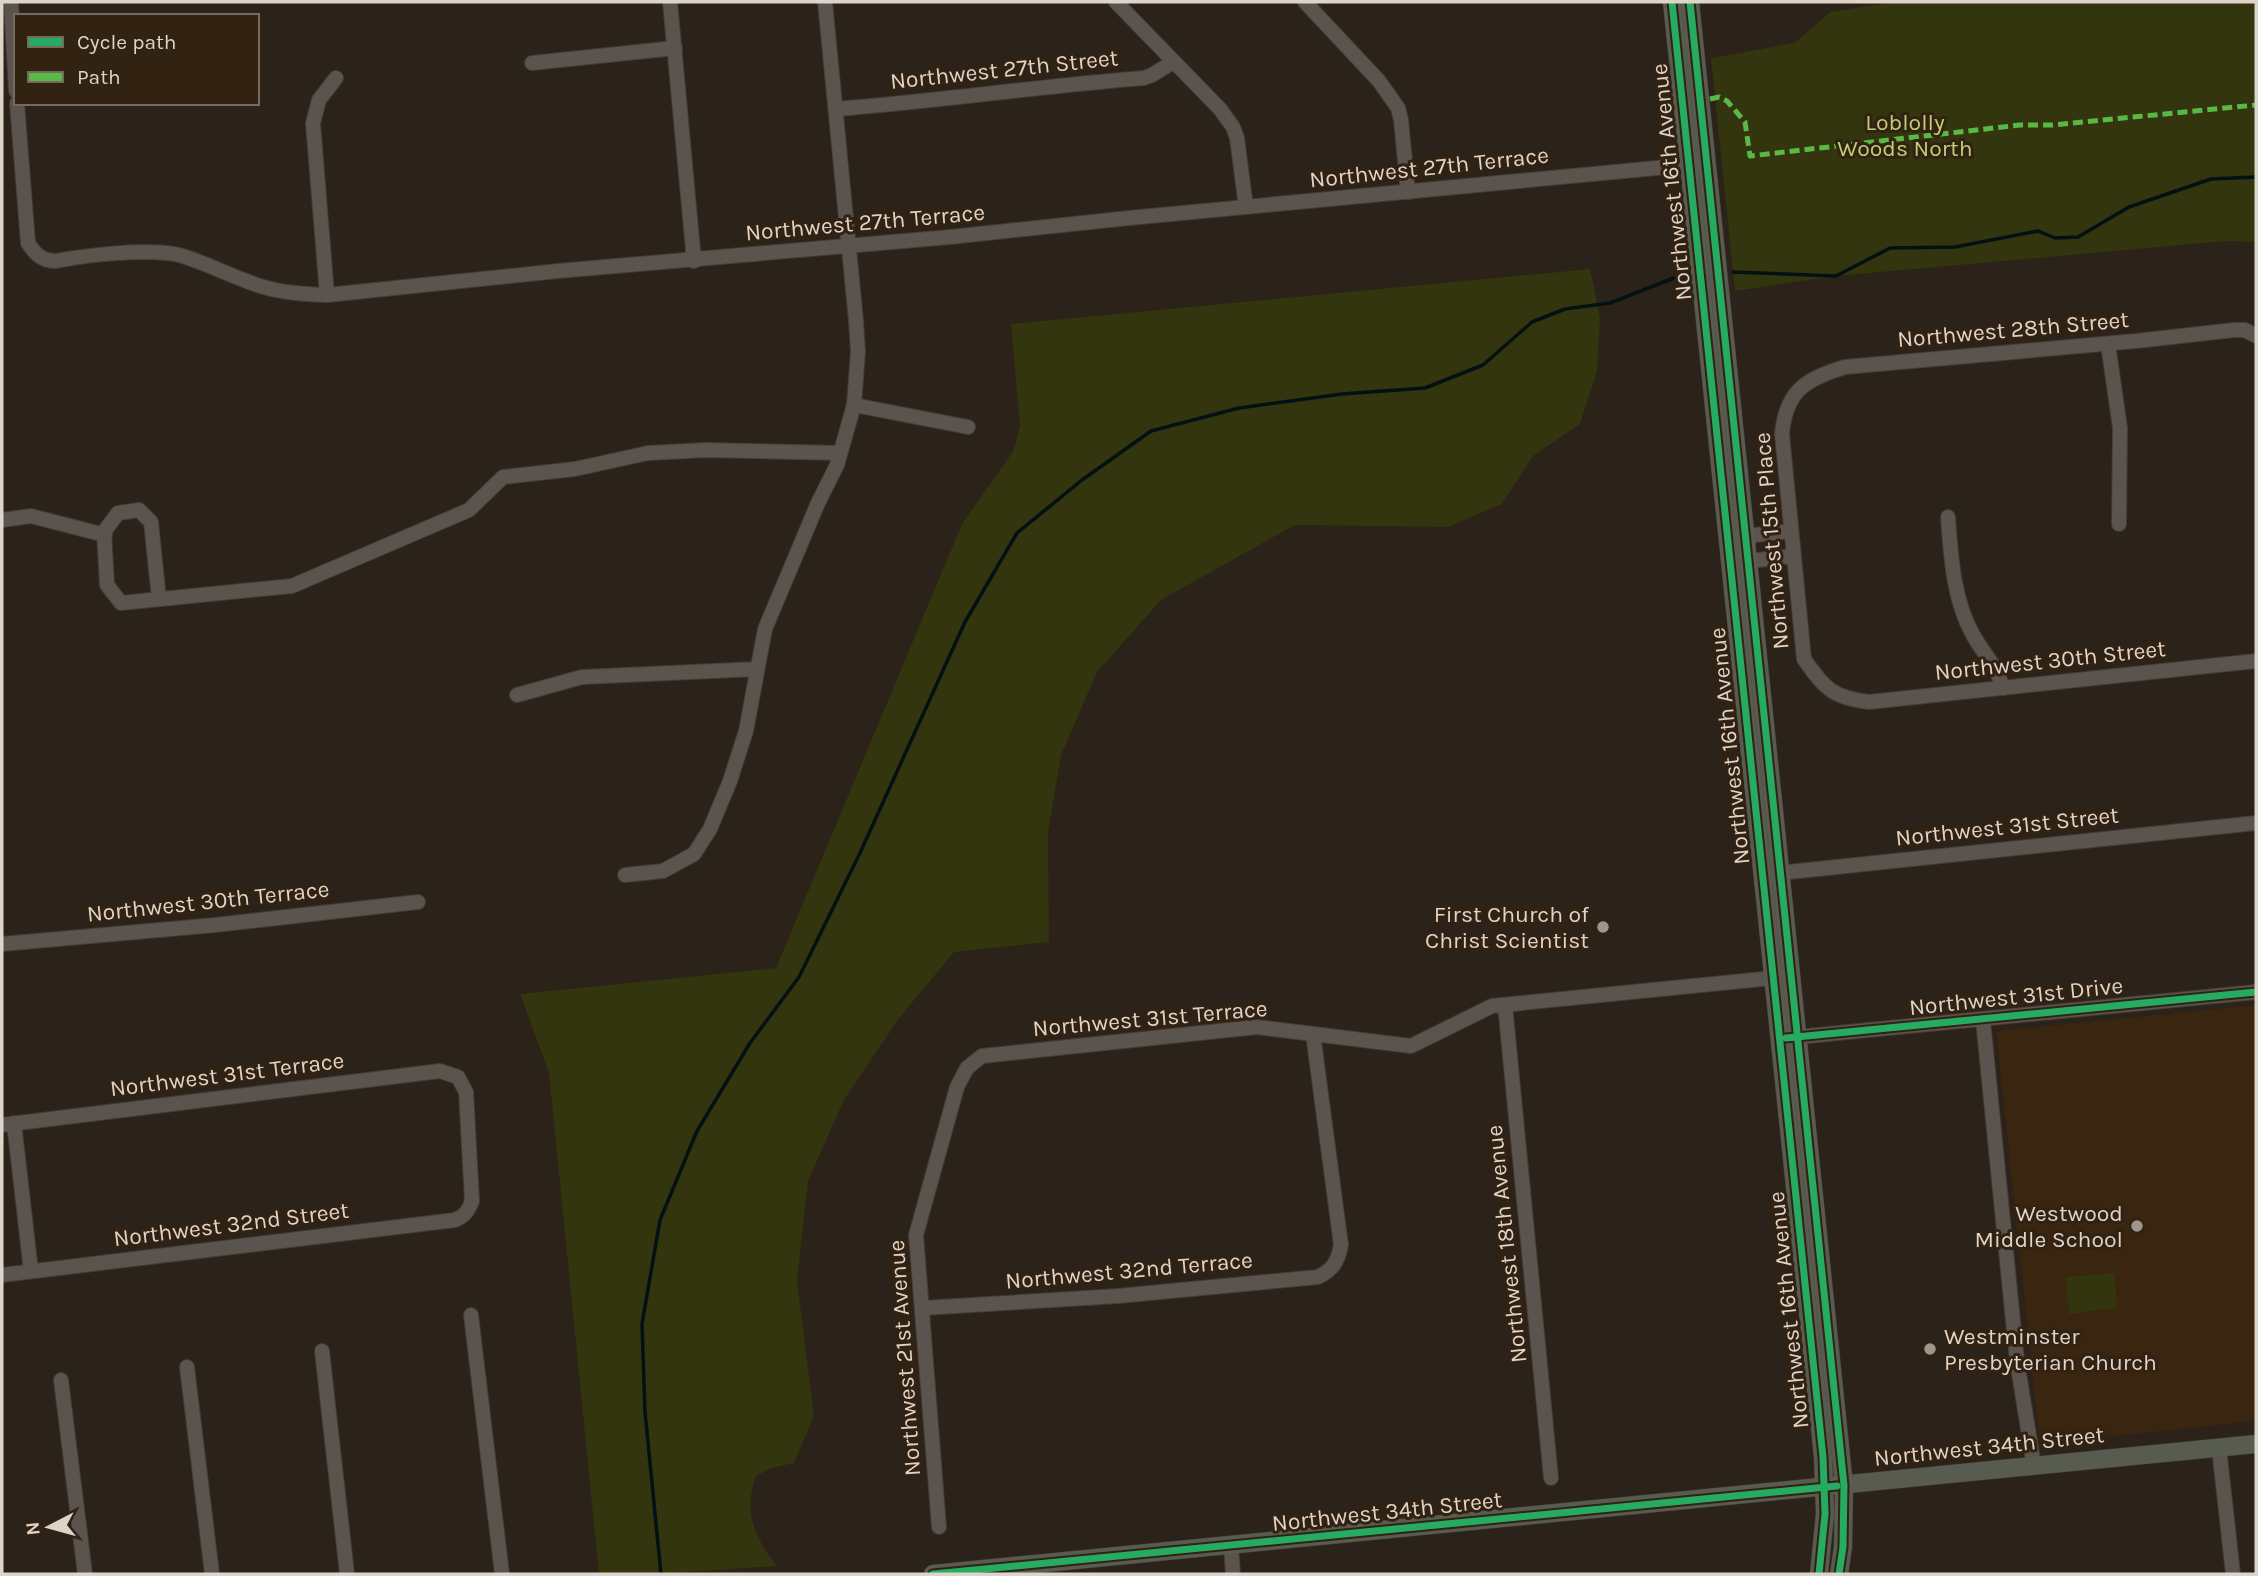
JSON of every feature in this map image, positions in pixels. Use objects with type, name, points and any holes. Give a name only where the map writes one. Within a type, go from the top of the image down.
[{"type":"main road","name":"Northwest 16th Avenue","points":[[1672,2],[1698,164]]},
{"type":"main road","name":"Northwest 16th Avenue","points":[[1690,2],[1698,164],[1718,357],[1746,538],[1798,1037],[1825,1487],[1824,1534],[1819,1574]]},
{"type":"main road","name":"Northwest 16th Avenue","points":[[1718,357],[1728,552],[1779,1038],[1844,1485],[1843,1547],[1839,1574]]},
{"type":"main road","name":"Northwest 34th Street","points":[[933,1574],[2256,1444]]},
{"type":"street","points":[[11,2],[14,55]]},
{"type":"street","points":[[670,2],[694,261]]},
{"type":"street","points":[[625,875],[663,871],[694,854],[710,829],[730,781],[746,731],[765,629],[818,503],[837,465],[853,405],[858,351],[825,2]]},
{"type":"street","points":[[1116,2],[1220,109],[1233,127],[1237,138],[1246,207]]},
{"type":"street","points":[[1305,2],[1378,81],[1398,108],[1408,192]]},
{"type":"street","points":[[532,63],[675,48]]},
{"type":"street","name":"Northwest 27th Street","points":[[836,109],[974,96],[1063,84],[1144,78],[1173,62]]},
{"type":"street","points":[[327,295],[313,123],[319,100],[336,78]]},
{"type":"street","name":"Northwest 27th Terrace","points":[[16,105],[28,243],[35,255],[48,261],[56,261],[118,254],[177,255],[246,281],[292,294],[327,295],[1698,164]]},
{"type":"street","name":"Northwest 28th Street","points":[[1791,400],[1816,376],[1845,368],[2234,330],[2253,334]]},
{"type":"street","points":[[2108,344],[2120,428],[2119,524]]},
{"type":"street","name":"Northwest 15th Place","points":[[1791,400],[1783,417],[1782,434],[1804,659],[1821,684],[1848,700]]},
{"type":"street","points":[[853,405],[968,427]]},
{"type":"street","points":[[159,599],[151,522],[139,510],[118,513],[105,535],[107,585],[121,603],[292,586],[469,510],[503,477],[575,469],[648,453],[706,450],[840,453]]},
{"type":"street","points":[[2,520],[31,516],[105,535]]},
{"type":"street","points":[[1948,517],[1959,602],[1973,635],[1997,668],[2003,688]]},
{"type":"street","points":[[1728,552],[1746,538],[1791,531]]},
{"type":"street","points":[[1728,552],[1758,560],[1793,556]]},
{"type":"street","name":"Northwest 30th Street","points":[[1848,700],[1869,702],[2256,661]]},
{"type":"street","points":[[517,695],[582,677],[757,669]]},
{"type":"street","name":"Northwest 31st Street","points":[[1762,874],[2256,823]]},
{"type":"street","name":"Northwest 30th Terrace","points":[[2,944],[215,925],[418,902]]},
{"type":"street","name":"Northwest 31st Terrace","points":[[967,1068],[982,1056],[1257,1027],[1411,1046],[1492,1006],[1791,976]]},
{"type":"street","name":"Northwest 31st Drive","points":[[1779,1038],[2256,992]]},
{"type":"street","name":"Northwest 18th Avenue","points":[[1505,1005],[1550,1478]]},
{"type":"street","points":[[1983,1020],[2017,1361],[2034,1466]]},
{"type":"street","name":"Northwest 32nd Terrace","points":[[923,1308],[1118,1296],[1318,1277],[1335,1265],[1341,1243],[1313,1034]]},
{"type":"street","name":"Northwest 21st Avenue","points":[[939,1527],[916,1235],[957,1087],[967,1068]]},
{"type":"street","name":"Northwest 31st Terrace","points":[[8,1124],[440,1071],[458,1077],[467,1092],[472,1201],[464,1216]]},
{"type":"street","points":[[8,1124],[31,1271]]},
{"type":"street","name":"Northwest 32nd Street","points":[[2,1275],[455,1220],[464,1216]]},
{"type":"street","points":[[471,1315],[502,1574]]},
{"type":"street","points":[[322,1352],[348,1574]]},
{"type":"street","points":[[187,1367],[212,1574]]},
{"type":"street","points":[[61,1380],[85,1574]]},
{"type":"street","points":[[2219,1448],[2233,1574]]},
{"type":"street","points":[[1231,1546],[1233,1574]]},
{"type":"shaded area","name":"Westwood Middle School","points":[[2256,1005],[2256,1421],[2040,1444],[1996,1031]]},
{"type":"green space","name":"Loblolly Woods North","points":[[1894,2],[2256,2],[2256,242],[2226,241],[1836,276],[1735,291],[1711,58],[1795,43],[1830,12]]},
{"type":"green space","points":[[1590,269],[1600,318],[1597,371],[1580,424],[1533,456],[1502,504],[1448,527],[1295,525],[1161,600],[1097,672],[1061,755],[1048,832],[1049,942],[954,952],[900,1017],[844,1100],[808,1181],[797,1280],[814,1416],[794,1463],[772,1468],[756,1476],[751,1501],[753,1524],[757,1534],[777,1566],[657,1574],[599,1574],[549,1073],[520,994],[776,968],[962,524],[1014,450],[1020,425],[1011,324]]},
{"type":"green space","points":[[2115,1273],[2117,1308],[2069,1314],[2065,1277]]},
{"type":"waterway","points":[[1733,272],[1836,276],[1890,248],[1955,247],[2038,231],[2055,238],[2078,237],[2129,207],[2211,179],[2256,177]]},
{"type":"waterway","points":[[661,1574],[645,1412],[642,1324],[660,1220],[697,1131],[750,1043],[799,977],[860,853],[965,622],[1017,533],[1082,480],[1151,431],[1239,408],[1342,394],[1425,388],[1483,365],[1532,322],[1565,309],[1610,303],[1674,278],[1685,277]]},
{"type":"marked path","points":[[1710,99],[1719,97],[1727,101],[1745,122],[1750,156],[2020,125],[2052,125],[2256,105]]},
{"type":"cycle path","points":[[1672,2],[1823,1457],[1825,1514],[1819,1574]]},
{"type":"cycle path","points":[[1690,2],[1844,1485],[1843,1547],[1839,1574]]},
{"type":"cycle path","points":[[1786,1038],[2256,992]]},
{"type":"cycle path","points":[[933,1574],[1837,1486]]},
{"type":"place","name":"First Church of Christ Scientist","points":[[1603,927]]},
{"type":"place","name":"Westwood Middle School","points":[[2137,1226]]},
{"type":"place","name":"Westminster Presbyterian Church","points":[[1930,1349]]}]
